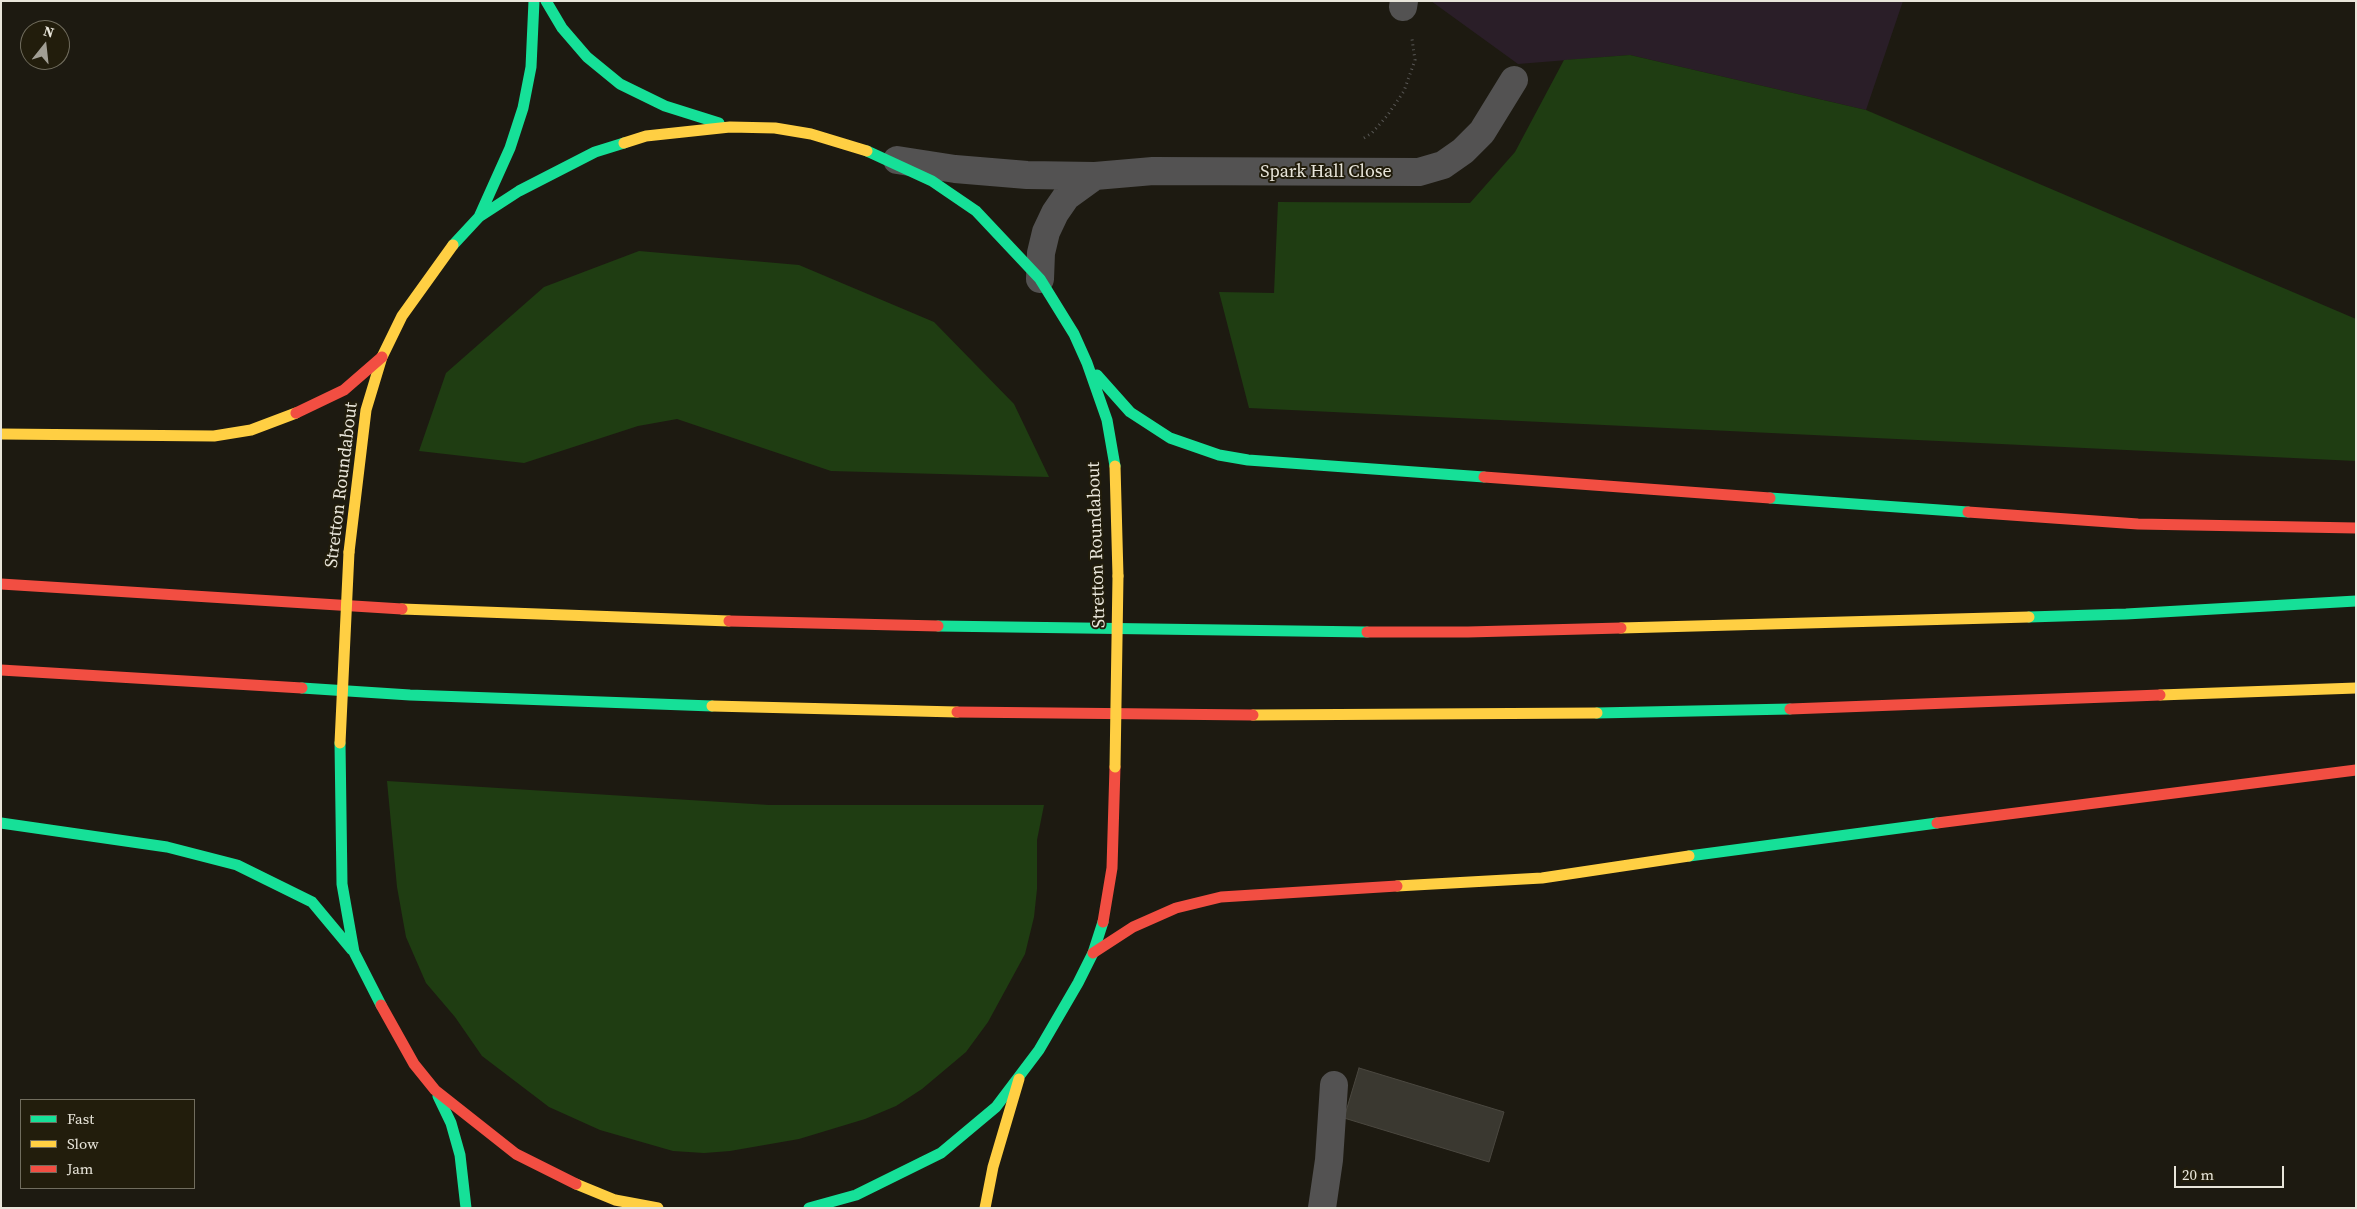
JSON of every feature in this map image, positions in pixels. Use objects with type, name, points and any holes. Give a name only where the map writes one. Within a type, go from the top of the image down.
[{"type":"main road","points":[[479,217],[510,148],[523,108],[531,67],[534,35],[534,1]]},
{"type":"main road","points":[[546,1],[562,28],[587,57],[620,84],[665,106],[730,127]]},
{"type":"main road","name":"Stretton Roundabout","points":[[658,1208],[615,1200],[553,1174],[516,1154],[478,1126],[435,1090],[414,1064],[399,1040],[354,952],[342,884],[340,842],[340,743],[349,552],[366,410],[382,357],[402,316],[448,251],[479,217],[519,191],[595,152],[646,136],[730,127],[774,128],[853,144],[932,181],[976,211],[1040,280],[1070,328],[1087,363],[1107,420],[1116,474],[1118,576],[1112,868],[1103,924],[1093,953],[1060,1015],[996,1107],[940,1152],[856,1195],[808,1208]]},
{"type":"main road","points":[[1,434],[214,436],[250,430],[292,415],[344,390],[382,357]]},
{"type":"main road","points":[[1087,363],[1130,412],[1170,438],[1219,455],[1248,460],[2138,524],[2356,528]]},
{"type":"main road","points":[[1,584],[426,611],[822,624],[1210,632],[1557,630],[2116,614],[2356,601]]},
{"type":"main road","points":[[1,670],[430,696],[837,710],[1233,715],[1765,710],[2356,688]]},
{"type":"main road","points":[[1093,953],[1134,927],[1176,908],[1222,897],[1542,878],[1776,844],[2356,770]]},
{"type":"main road","points":[[1,823],[167,847],[237,865],[312,902],[354,952]]},
{"type":"main road","points":[[985,1208],[995,1158],[1020,1075]]},
{"type":"main road","points":[[435,1090],[451,1123],[460,1155],[466,1208]]},
{"type":"street","name":"Spark Hall Close","points":[[888,159],[955,169],[1027,175],[1095,176],[1153,171],[1419,172],[1442,165],[1462,151],[1482,132],[1514,80]]},
{"type":"street","points":[[1040,280],[1041,252],[1046,232],[1055,213],[1066,198],[1095,176]]},
{"type":"street","points":[[1322,1208],[1329,1160],[1334,1085]]},
{"type":"path","points":[[1363,138],[1372,133],[1404,92],[1415,60],[1404,4]]},
{"type":"shaded area","points":[[1431,1],[1903,1],[1866,110],[1630,55],[1518,64]]},
{"type":"green space","points":[[1630,55],[1866,110],[2356,319],[2356,461],[1249,408],[1219,292],[1274,293],[1278,202],[1470,203],[1515,152],[1564,60]]},
{"type":"green space","points":[[639,251],[799,265],[934,322],[1014,404],[1049,477],[831,471],[677,419],[638,426],[524,463],[419,451],[446,373],[544,287]]},
{"type":"green space","points":[[387,781],[769,805],[1044,805],[1037,840],[1037,889],[1034,917],[1025,954],[988,1022],[966,1052],[922,1089],[896,1106],[865,1119],[799,1139],[730,1151],[704,1153],[673,1151],[600,1130],[549,1107],[482,1056],[455,1017],[426,983],[406,937],[397,887]]},
{"type":"building","points":[[1359,1068],[1504,1112],[1489,1162],[1344,1118]]},
{"type":"traffic: fast","points":[[479,217],[510,148],[523,108],[531,67],[534,1]]},
{"type":"traffic: fast","points":[[546,1],[562,28],[587,57],[620,84],[665,106],[719,123]]},
{"type":"traffic: fast","points":[[453,245],[479,217],[519,191],[595,152],[624,143]]},
{"type":"traffic: fast","points":[[867,151],[932,181],[976,211],[1040,279],[1074,334],[1087,363],[1107,420],[1115,466]]},
{"type":"traffic: fast","points":[[1097,375],[1130,412],[1170,438],[1219,455],[1248,460],[1484,477]]},
{"type":"traffic: fast","points":[[1770,498],[1968,512]]},
{"type":"traffic: fast","points":[[2029,617],[2126,614],[2356,601]]},
{"type":"traffic: fast","points":[[938,626],[1367,632]]},
{"type":"traffic: fast","points":[[302,688],[410,695],[712,706]]},
{"type":"traffic: fast","points":[[1597,713],[1790,709]]},
{"type":"traffic: fast","points":[[340,743],[342,884],[354,952],[381,1005]]},
{"type":"traffic: fast","points":[[1,823],[167,847],[237,865],[312,902],[352,950]]},
{"type":"traffic: fast","points":[[1689,856],[1937,823]]},
{"type":"traffic: fast","points":[[809,1208],[856,1195],[941,1153],[996,1107],[1039,1050],[1078,983],[1093,953],[1103,922]]},
{"type":"traffic: fast","points":[[438,1096],[451,1123],[460,1155],[466,1208]]},
{"type":"traffic: slow","points":[[624,143],[646,136],[730,127],[775,128],[811,134],[867,151]]},
{"type":"traffic: slow","points":[[349,552],[366,410],[382,357],[402,316],[453,245]]},
{"type":"traffic: slow","points":[[1,434],[214,436],[251,430],[296,413]]},
{"type":"traffic: slow","points":[[1115,466],[1118,576]]},
{"type":"traffic: slow","points":[[340,743],[349,552]]},
{"type":"traffic: slow","points":[[1115,767],[1118,576]]},
{"type":"traffic: slow","points":[[402,609],[729,621]]},
{"type":"traffic: slow","points":[[1621,628],[2029,617]]},
{"type":"traffic: slow","points":[[2160,695],[2356,688]]},
{"type":"traffic: slow","points":[[712,706],[957,712]]},
{"type":"traffic: slow","points":[[1253,715],[1597,713]]},
{"type":"traffic: slow","points":[[1397,886],[1542,878],[1689,856]]},
{"type":"traffic: slow","points":[[985,1208],[993,1167],[1019,1079]]},
{"type":"traffic: slow","points":[[576,1184],[615,1200],[658,1208]]},
{"type":"traffic: jam","points":[[296,413],[344,390],[382,357]]},
{"type":"traffic: jam","points":[[1484,477],[1770,498]]},
{"type":"traffic: jam","points":[[1968,512],[2138,524],[2356,528]]},
{"type":"traffic: jam","points":[[1,584],[402,609]]},
{"type":"traffic: jam","points":[[729,621],[938,626]]},
{"type":"traffic: jam","points":[[1367,632],[1468,632],[1621,628]]},
{"type":"traffic: jam","points":[[1,670],[302,688]]},
{"type":"traffic: jam","points":[[1790,709],[2160,695]]},
{"type":"traffic: jam","points":[[957,712],[1253,715]]},
{"type":"traffic: jam","points":[[1103,922],[1112,868],[1115,767]]},
{"type":"traffic: jam","points":[[1937,823],[2356,770]]},
{"type":"traffic: jam","points":[[1093,953],[1133,927],[1176,908],[1221,897],[1397,886]]},
{"type":"traffic: jam","points":[[381,1005],[414,1064],[435,1090],[516,1154],[576,1184]]}]
